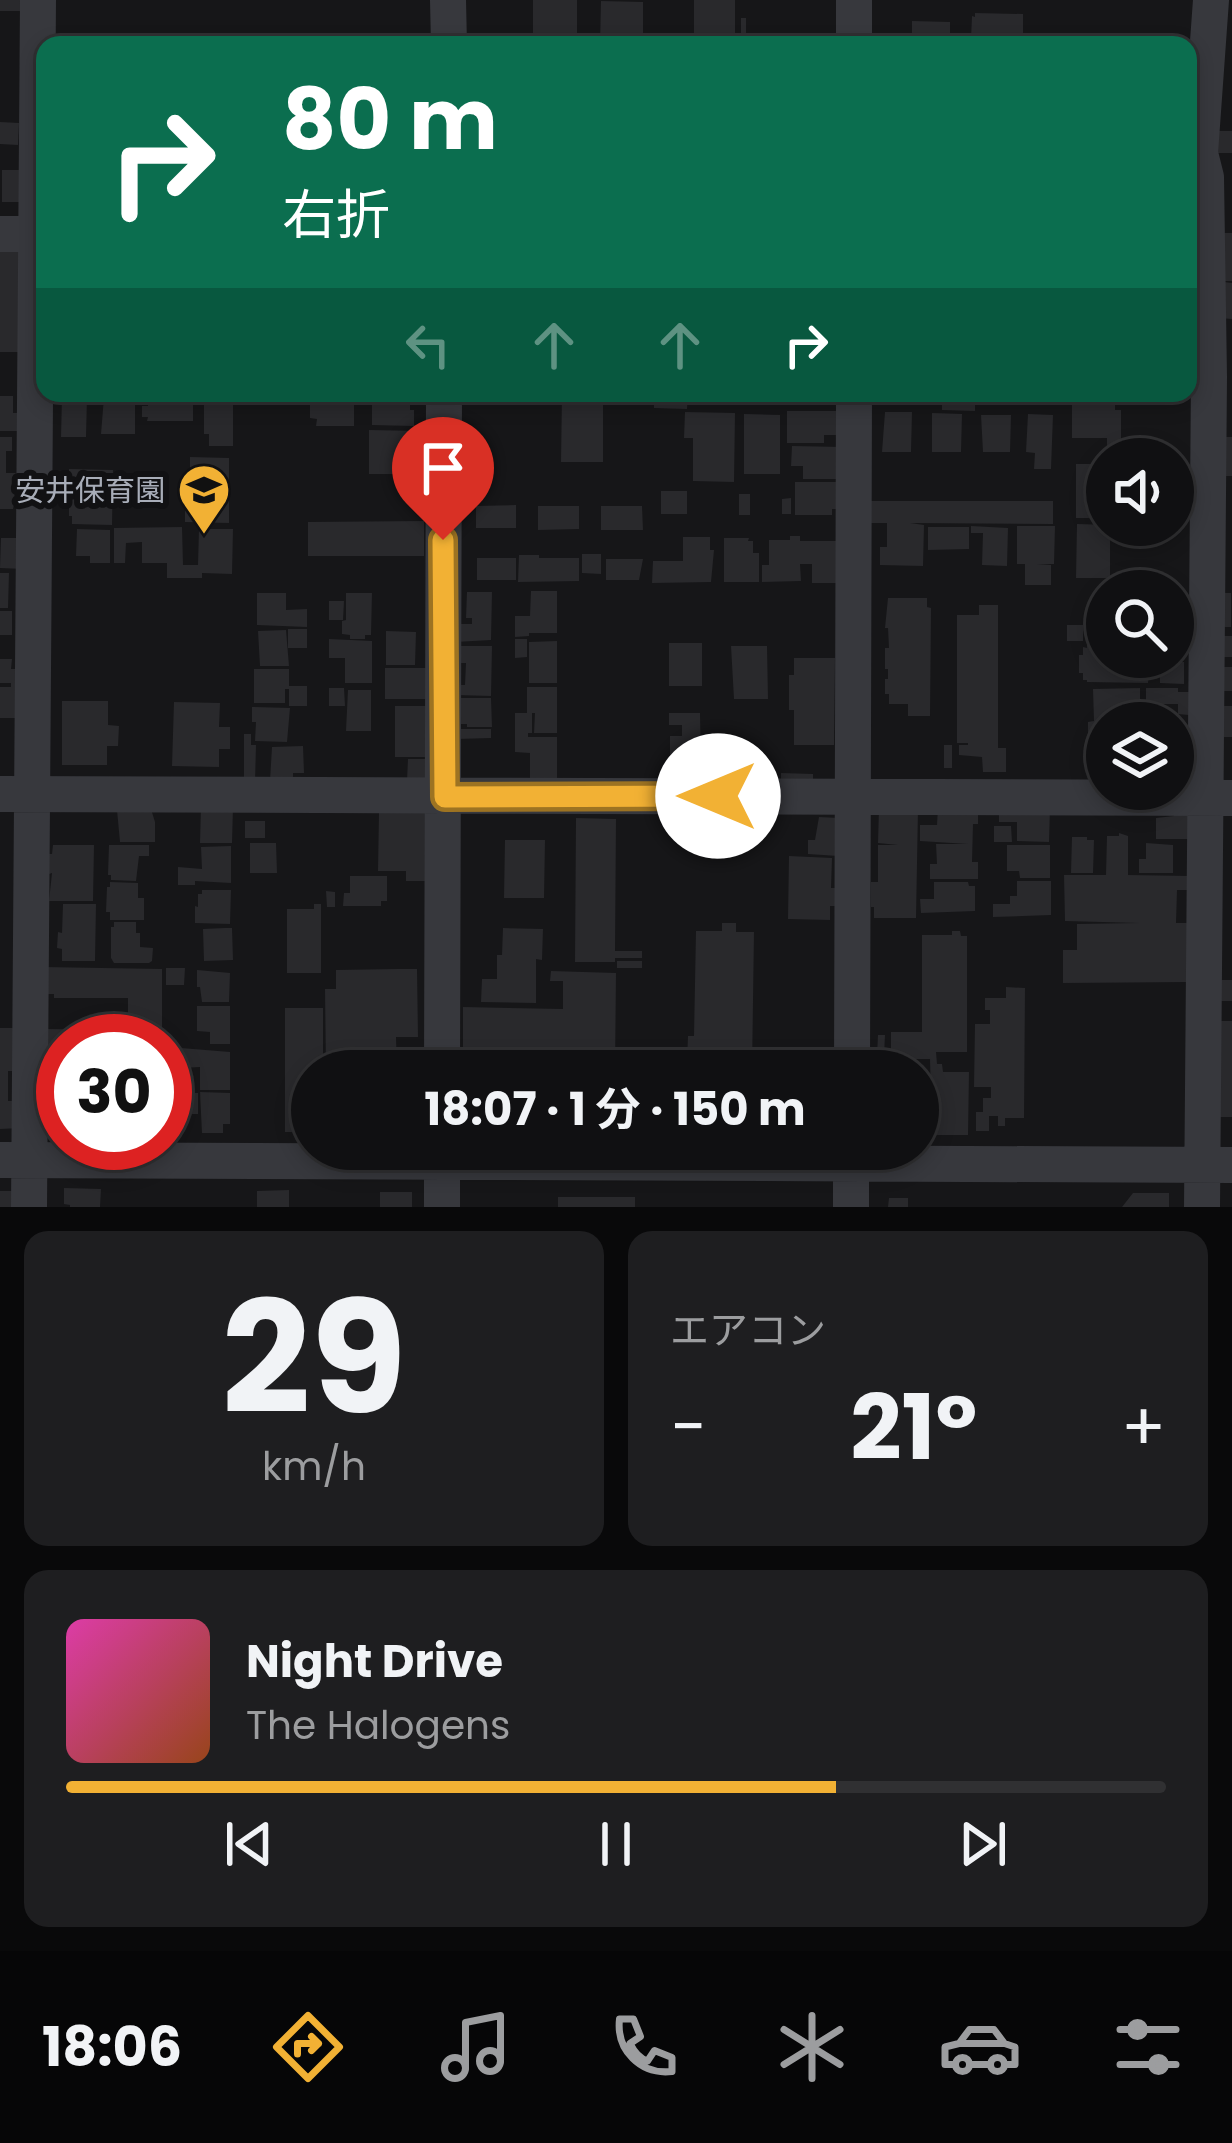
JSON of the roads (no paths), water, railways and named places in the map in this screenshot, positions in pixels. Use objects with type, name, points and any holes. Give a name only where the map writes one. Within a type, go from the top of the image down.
[{"type":"street","points":[[36,36],[38,0]]},
{"type":"street","points":[[448,0],[448,36]]},
{"type":"street","points":[[854,0],[854,36]]},
{"type":"street","points":[[1202,1207],[1217,1165],[1220,379],[1197,238],[1219,174],[1200,153],[1210,0]]},
{"type":"street","points":[[29,1207],[15,1160],[17,523],[36,43]]},
{"type":"street","points":[[442,1050],[444,402]]},
{"type":"street","points":[[852,1050],[854,402]]},
{"type":"street","points":[[16,795],[1218,798]]},
{"type":"street","points":[[15,1160],[291,1157]]},
{"type":"street","points":[[939,1158],[1217,1165]]},
{"type":"street","points":[[442,1170],[442,1207]]},
{"type":"street","points":[[851,1170],[851,1207]]},
{"type":"place","name":"安井保育園","points":[[204,536]]}]
